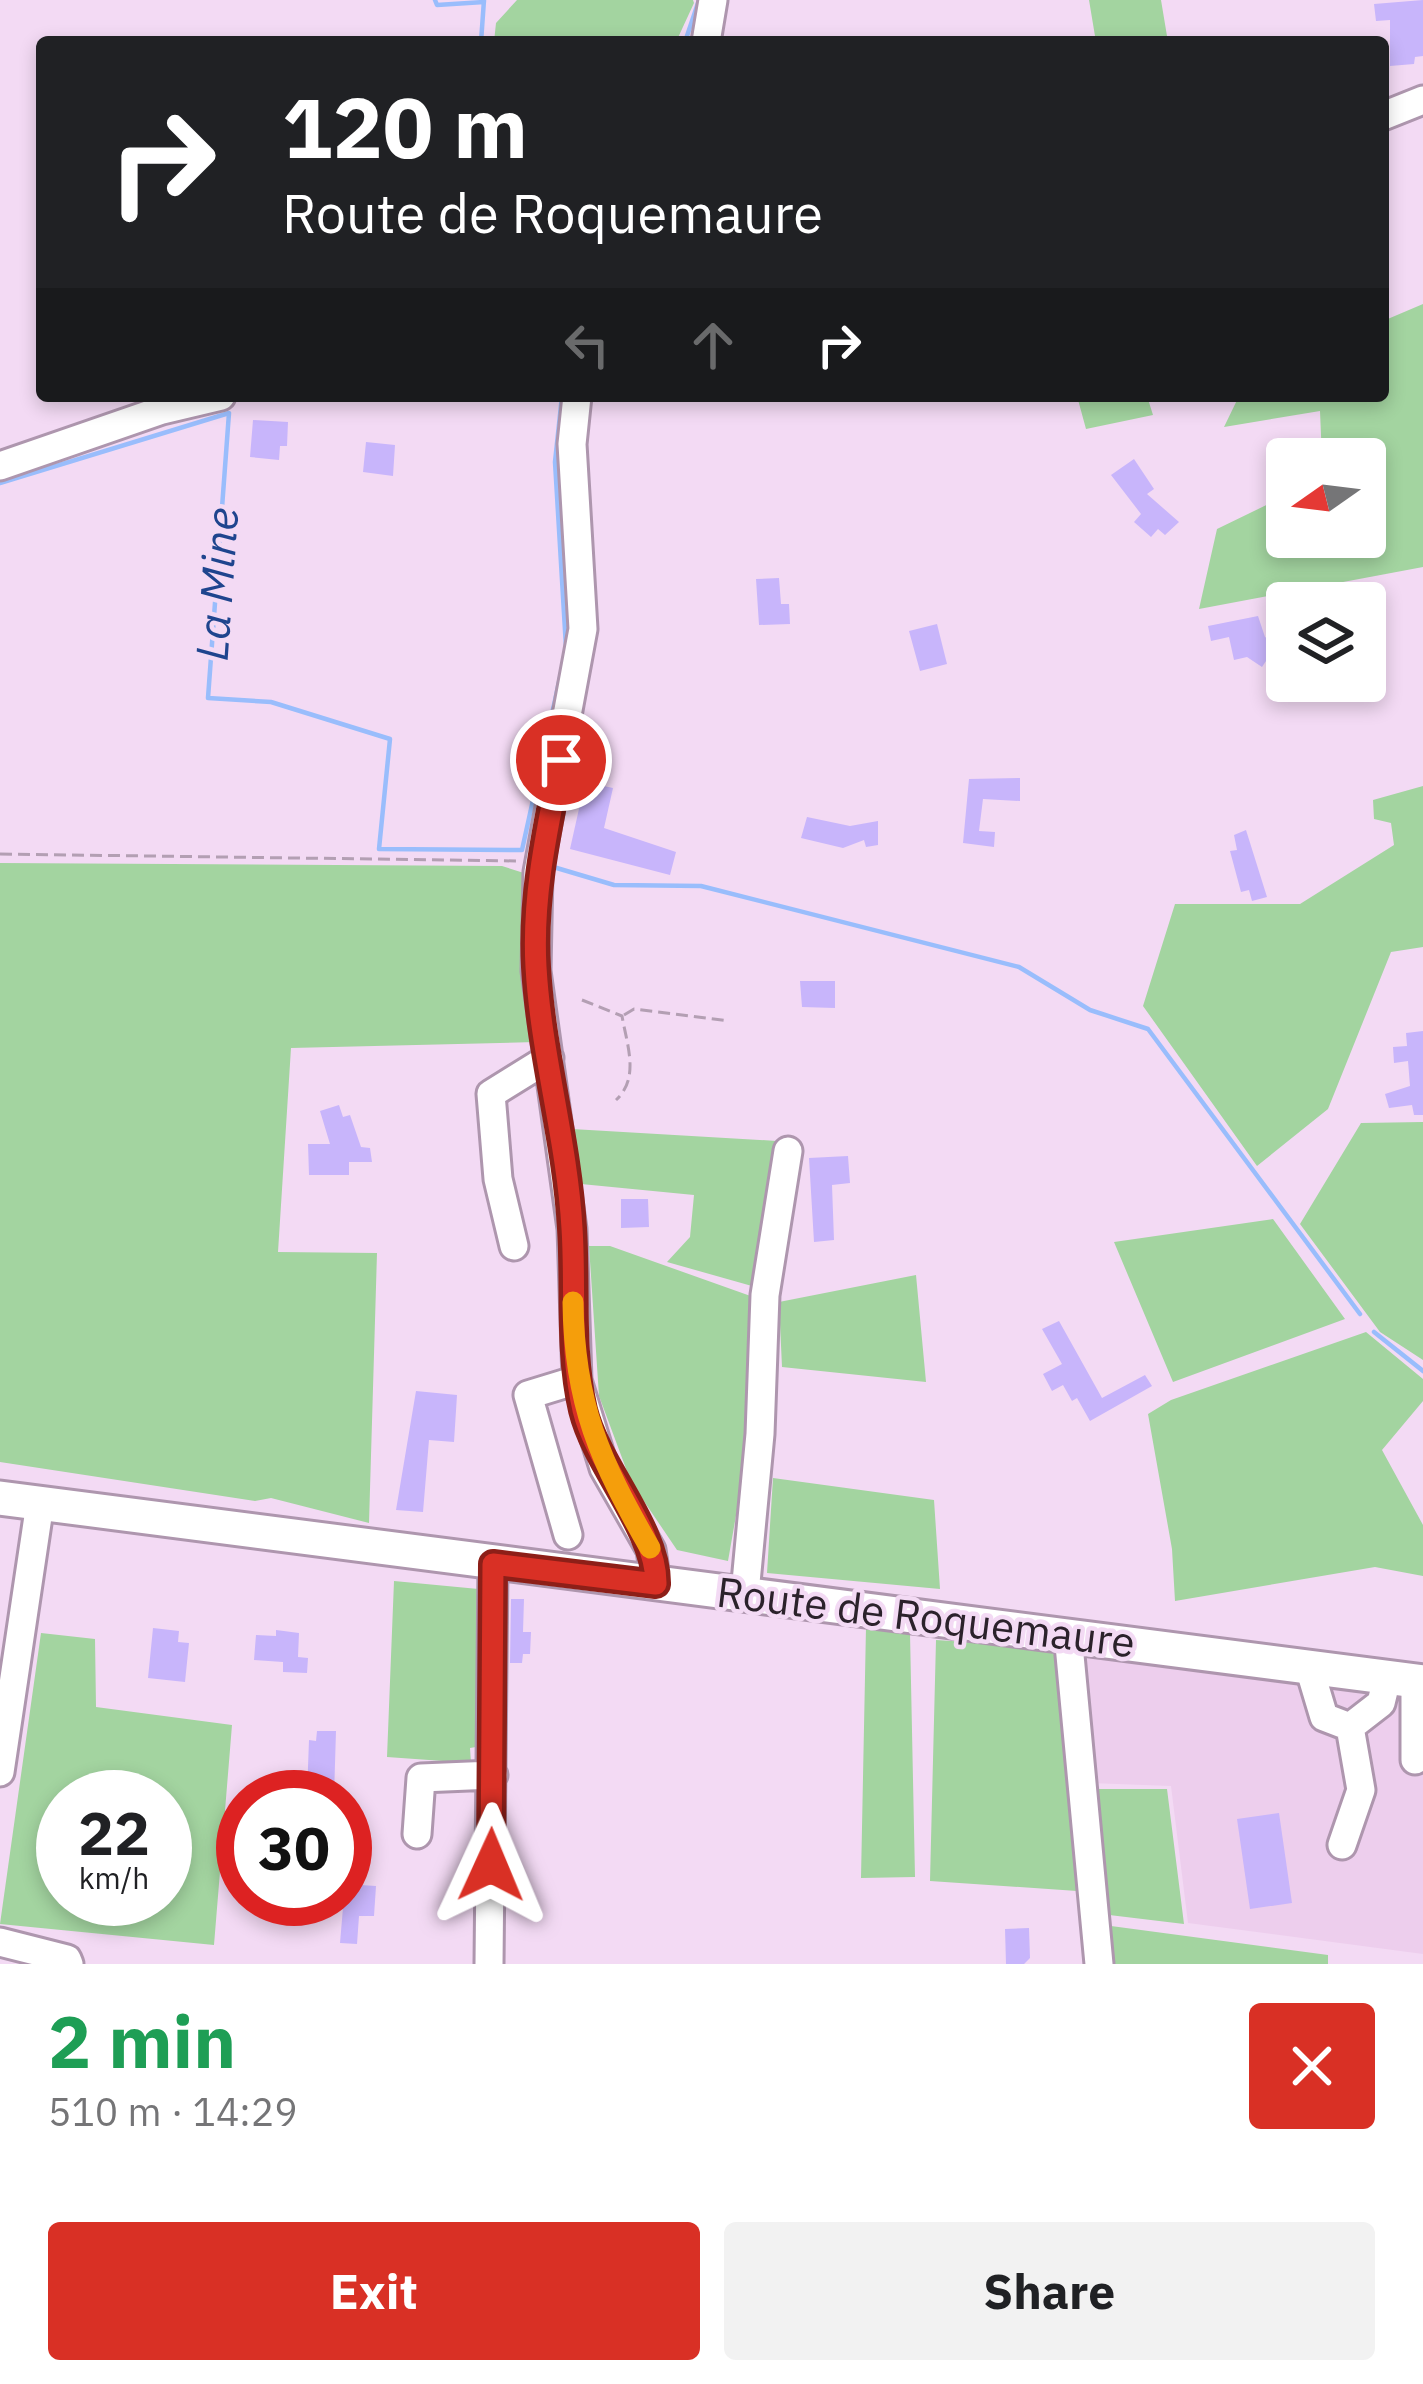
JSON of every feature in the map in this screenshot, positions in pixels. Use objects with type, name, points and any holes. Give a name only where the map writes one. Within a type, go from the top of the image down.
[{"type":"main road","name":"Route de Roquemaure","points":[[0,1498],[1408,1680]]},
{"type":"street","points":[[707,36],[713,0]]},
{"type":"street","points":[[1389,114],[1423,100]]},
{"type":"street","points":[[0,466],[195,402]]},
{"type":"street","points":[[576,402],[572,444],[583,629],[538,872],[536,971],[572,1229],[578,1380],[604,1468],[651,1550],[656,1584]]},
{"type":"street","points":[[514,1246],[498,1179],[491,1094],[549,1058]]},
{"type":"street","points":[[745,1593],[760,1434],[765,1295],[788,1151]]},
{"type":"street","points":[[568,1534],[529,1396],[578,1380]]},
{"type":"street","points":[[0,1772],[40,1503]]},
{"type":"street","points":[[489,1964],[493,1564]]},
{"type":"street","points":[[1068,1634],[1099,1964]]},
{"type":"street","points":[[1309,1667],[1324,1717],[1350,1727]]},
{"type":"street","points":[[1350,1727],[1408,1680]]},
{"type":"street","points":[[1408,1680],[1415,1760]]},
{"type":"street","points":[[1342,1845],[1360,1790],[1350,1727]]},
{"type":"street","points":[[417,1834],[421,1778],[493,1775]]},
{"type":"street","points":[[0,1942],[67,1959],[68,1964]]},
{"type":"path","points":[[0,854],[512,858],[538,872]]},
{"type":"path","points":[[581,1000],[622,1016],[634,1010],[729,1021]]},
{"type":"path","points":[[616,1100],[628,1089],[632,1075],[622,1016]]},
{"type":"shaded area","points":[[1080,1646],[1423,1697],[1423,1954],[1188,1923],[1171,1786],[1090,1783]]},
{"type":"green space","points":[[517,0],[694,3],[679,36],[495,36],[496,23]]},
{"type":"green space","points":[[1089,0],[1161,0],[1167,36],[1095,36]]},
{"type":"green space","points":[[1423,304],[1423,567],[1343,582],[1266,582],[1266,596],[1199,609],[1217,529],[1266,505],[1266,558],[1386,558],[1386,438],[1321,438],[1320,411],[1224,427],[1236,402],[1389,402],[1389,318]]},
{"type":"green space","points":[[1079,402],[1149,402],[1153,415],[1086,429]]},
{"type":"green space","points":[[1423,786],[1423,947],[1391,952],[1328,1109],[1257,1166],[1143,1006],[1175,904],[1300,904],[1394,845],[1391,823],[1374,819],[1373,800]]},
{"type":"green space","points":[[0,863],[502,866],[527,874],[536,1042],[291,1048],[278,1252],[377,1253],[369,1523],[271,1498],[255,1501],[0,1462]]},
{"type":"green space","points":[[1423,1122],[1423,1360],[1380,1332],[1300,1224],[1361,1123]]},
{"type":"green space","points":[[572,1129],[777,1141],[759,1288],[667,1262],[690,1237],[694,1195],[581,1184]]},
{"type":"green space","points":[[1273,1219],[1345,1319],[1173,1382],[1114,1242]]},
{"type":"green space","points":[[589,1246],[610,1246],[759,1299],[747,1453],[728,1561],[677,1550],[631,1482],[599,1396]]},
{"type":"green space","points":[[916,1275],[926,1382],[782,1367],[779,1302]]},
{"type":"green space","points":[[1366,1332],[1423,1379],[1423,1401],[1382,1450],[1423,1525],[1423,1576],[1375,1567],[1175,1601],[1172,1549],[1148,1414],[1171,1400]]},
{"type":"green space","points":[[773,1478],[934,1500],[940,1589],[767,1573]]},
{"type":"green space","points":[[394,1581],[489,1590],[482,1746],[470,1748],[471,1763],[387,1757]]},
{"type":"green space","points":[[866,1627],[910,1633],[915,1877],[861,1878]]},
{"type":"green space","points":[[41,1633],[95,1639],[96,1707],[232,1725],[228,1770],[216,1770],[214,1945],[0,1924]]},
{"type":"green space","points":[[936,1640],[1047,1647],[1057,1658],[1077,1891],[930,1881]]},
{"type":"green space","points":[[1089,1789],[1167,1789],[1184,1924],[1101,1914]]},
{"type":"green space","points":[[1111,1926],[1328,1955],[1328,1964],[1112,1964]]},
{"type":"building","points":[[1423,0],[1423,56],[1415,57],[1414,64],[1390,66],[1390,20],[1376,21],[1374,4]]},
{"type":"building","points":[[253,420],[288,422],[287,446],[280,446],[279,460],[250,457]]},
{"type":"building","points":[[366,442],[395,445],[393,476],[363,472]]},
{"type":"building","points":[[1134,459],[1154,489],[1147,494],[1179,522],[1165,535],[1158,529],[1151,537],[1134,522],[1141,514],[1111,475]]},
{"type":"building","points":[[779,578],[781,604],[789,604],[790,624],[759,625],[756,579]]},
{"type":"building","points":[[1258,616],[1266,638],[1262,667],[1247,657],[1234,660],[1229,637],[1211,641],[1208,626]]},
{"type":"building","points":[[937,624],[947,664],[920,671],[909,631]]},
{"type":"building","points":[[1020,778],[1020,801],[983,799],[979,831],[995,832],[994,847],[963,843],[969,779]]},
{"type":"building","points":[[585,782],[613,788],[604,828],[676,852],[670,875],[570,849]]},
{"type":"building","points":[[807,817],[850,826],[878,821],[878,845],[866,847],[864,840],[843,848],[801,838]]},
{"type":"building","points":[[1246,830],[1267,897],[1252,901],[1249,890],[1241,892],[1230,851],[1237,850],[1234,835]]},
{"type":"building","points":[[800,981],[835,981],[835,1008],[802,1007]]},
{"type":"building","points":[[1423,1031],[1423,1115],[1414,1115],[1412,1105],[1389,1108],[1385,1094],[1410,1086],[1408,1061],[1394,1063],[1393,1047],[1407,1046],[1406,1033]]},
{"type":"building","points":[[339,1105],[343,1117],[350,1115],[361,1147],[370,1148],[372,1162],[349,1162],[349,1175],[309,1175],[308,1144],[330,1144],[320,1111]]},
{"type":"building","points":[[848,1156],[850,1183],[832,1185],[834,1240],[814,1242],[809,1158]]},
{"type":"building","points":[[621,1199],[648,1199],[649,1227],[621,1228]]},
{"type":"building","points":[[1059,1321],[1102,1398],[1145,1375],[1152,1386],[1090,1421],[1077,1398],[1072,1401],[1063,1385],[1052,1391],[1043,1374],[1062,1364],[1042,1329]]},
{"type":"building","points":[[416,1391],[457,1395],[454,1442],[429,1440],[423,1512],[396,1510]]},
{"type":"building","points":[[511,1599],[524,1599],[523,1632],[531,1632],[530,1654],[523,1654],[522,1663],[510,1663]]},
{"type":"building","points":[[153,1628],[179,1631],[178,1642],[189,1643],[185,1682],[148,1678]]},
{"type":"building","points":[[276,1630],[299,1633],[298,1657],[308,1658],[307,1673],[283,1672],[283,1662],[254,1660],[256,1635],[276,1636]]},
{"type":"building","points":[[317,1731],[336,1731],[335,1770],[308,1770],[309,1740],[316,1741]]},
{"type":"building","points":[[1279,1813],[1292,1903],[1250,1909],[1237,1819]]},
{"type":"building","points":[[372,1886],[376,1886],[372,1916]]},
{"type":"building","points":[[341,1926],[358,1926],[357,1944],[340,1943]]},
{"type":"building","points":[[1029,1928],[1030,1958],[1024,1964],[1006,1964],[1005,1929]]},
{"type":"waterway","points":[[435,0],[437,5],[484,2]]},
{"type":"waterway","points":[[481,36],[484,0]]},
{"type":"waterway","points":[[687,36],[699,0]]},
{"type":"waterway","points":[[561,402],[555,462],[566,647]]},
{"type":"waterway","name":"La Mine","points":[[0,483],[229,413],[208,698],[271,702],[390,739],[379,849],[522,850]]},
{"type":"waterway","points":[[522,850],[563,664]]},
{"type":"waterway","points":[[550,866],[614,885],[701,886],[1019,967],[1090,1010],[1148,1029],[1360,1314]]},
{"type":"waterway","points":[[1374,1332],[1423,1371]]},
{"type":"waterway","points":[[760,1580],[864,1593]]},
{"type":"slow traffic","points":[[573,1302],[578,1380],[591,1437],[650,1548]]},
{"type":"route","points":[[491,1865],[493,1564],[656,1584],[651,1550],[591,1437],[574,1349],[572,1229],[561,1119],[536,971],[538,872],[561,760]]}]
